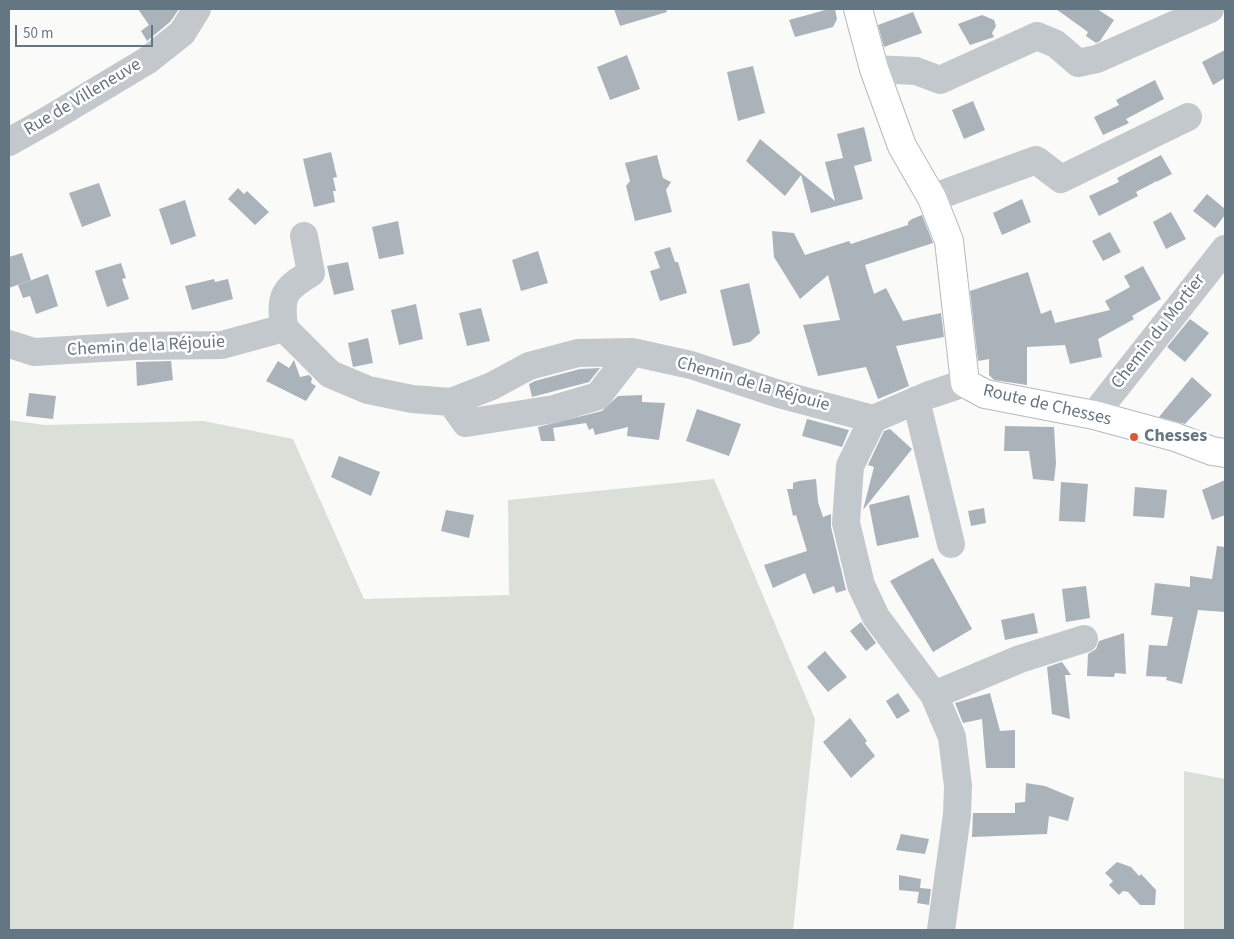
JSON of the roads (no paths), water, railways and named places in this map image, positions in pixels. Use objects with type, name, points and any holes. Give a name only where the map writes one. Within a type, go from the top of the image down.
[{"type":"main road","name":"Route de Chesses","points":[[858,9],[874,69],[902,146],[932,198],[950,241],[965,383],[985,394],[1094,415],[1175,437],[1212,451],[1225,452]]},
{"type":"street","name":"Rue de Villeneuve","points":[[9,142],[148,60],[182,33],[196,9]]},
{"type":"street","points":[[874,69],[916,72],[940,80],[1037,36],[1056,44],[1078,64],[1097,59],[1210,9]]},
{"type":"street","points":[[932,198],[1036,160],[1061,179],[1188,117]]},
{"type":"street","points":[[284,328],[281,307],[289,287],[311,273],[304,236]]},
{"type":"street","name":"Chemin du Mortier","points":[[1094,415],[1225,249]]},
{"type":"street","name":"Chemin de la Réjouie","points":[[9,344],[34,352],[137,346],[222,345],[284,328],[330,374],[368,390],[412,399],[451,402],[492,386],[529,366],[578,353],[632,352],[691,365],[779,394],[873,419]]},
{"type":"street","points":[[451,402],[466,423],[554,409],[598,396],[632,352]]},
{"type":"street","points":[[941,930],[957,815],[958,786],[952,737],[934,695],[876,617],[861,585],[846,523],[850,466],[873,419],[916,400],[965,383]]},
{"type":"street","points":[[916,400],[951,544]]},
{"type":"street","points":[[934,695],[1020,659],[1084,639]]},
{"type":"place","name":"Chesses","points":[[1134,437]]}]
